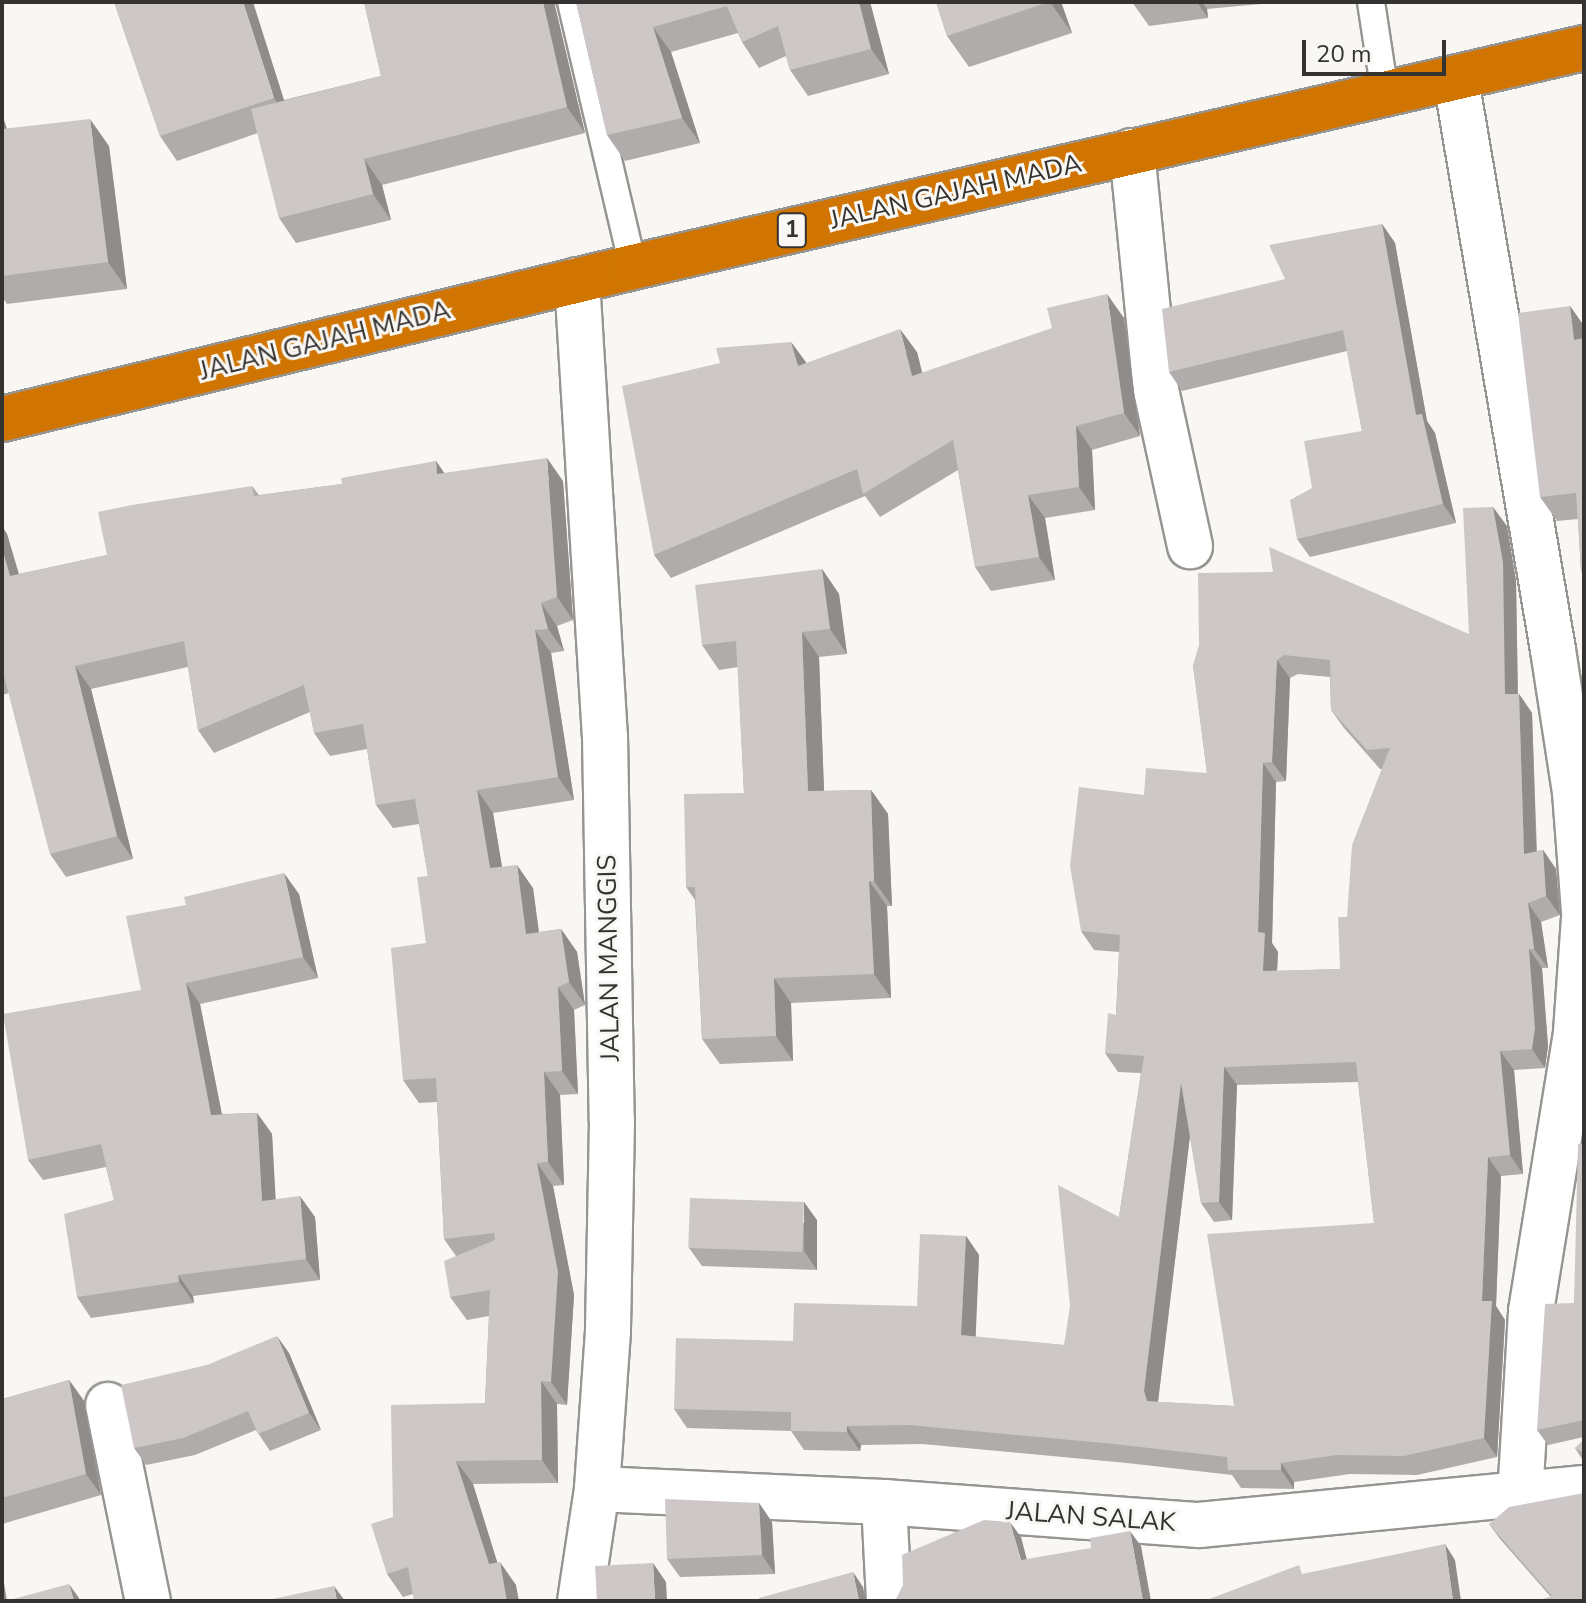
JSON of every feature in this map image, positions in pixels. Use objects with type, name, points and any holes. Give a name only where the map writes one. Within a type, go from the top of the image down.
[{"type":"highway","name":"JALAN GAJAH MADA","points":[[2,419],[577,297],[633,267],[1385,93],[1456,80],[1584,48]]},
{"type":"street","points":[[1456,80],[1575,792],[1584,911]]},
{"type":"street","points":[[1132,151],[1156,390],[1190,546]]},
{"type":"street","name":"JALAN MANGGIS","points":[[577,297],[605,736],[612,1121],[608,1331],[597,1489],[580,1601]]},
{"type":"street","points":[[1520,1497],[1531,1311],[1576,1032],[1584,919]]},
{"type":"street","points":[[108,1405],[148,1601]]},
{"type":"street","name":"JALAN SALAK","points":[[597,1489],[884,1502],[1199,1525],[1520,1497],[1584,1488]]},
{"type":"street","points":[[884,1502],[889,1601]]},
{"type":"lane","points":[[571,2],[633,267]]},
{"type":"lane","points":[[1371,2],[1385,93]]},
{"type":"building","points":[[114,2],[243,2],[274,98],[160,136]]},
{"type":"building","points":[[364,2],[543,2],[567,107],[364,159],[373,194],[279,218],[251,109],[381,76]]},
{"type":"building","points":[[576,2],[859,2],[871,49],[790,70],[778,26],[742,42],[727,6],[653,27],[682,118],[607,135]]},
{"type":"building","points":[[936,2],[1049,2],[947,36]]},
{"type":"building","points":[[90,119],[108,262],[2,276],[2,129]]},
{"type":"building","points":[[1382,224],[1416,415],[1422,414],[1443,504],[1297,539],[1290,500],[1312,488],[1304,441],[1362,431],[1343,330],[1169,372],[1162,309],[1285,279],[1269,245]]},
{"type":"building","points":[[1107,294],[1124,413],[1076,426],[1079,487],[1028,495],[1039,557],[975,567],[953,440],[863,494],[857,469],[654,555],[622,386],[720,363],[716,348],[791,342],[798,366],[900,329],[912,376],[1052,328],[1047,308]]},
{"type":"building","points":[[1570,306],[1574,340],[1584,338],[1584,571],[1581,571],[1576,493],[1540,497],[1518,313]]},
{"type":"building","points":[[547,458],[557,597],[541,603],[548,629],[535,630],[558,777],[477,790],[490,868],[517,865],[526,934],[561,929],[569,982],[558,987],[562,1071],[544,1072],[548,1162],[537,1163],[558,1272],[551,1382],[541,1381],[542,1460],[456,1461],[489,1564],[500,1562],[507,1601],[414,1601],[408,1567],[387,1574],[371,1524],[393,1517],[391,1405],[485,1403],[490,1290],[450,1297],[444,1261],[495,1240],[494,1233],[444,1239],[436,1078],[403,1080],[391,948],[426,943],[417,877],[428,876],[415,799],[376,805],[363,724],[314,733],[304,685],[198,730],[184,641],[75,666],[117,836],[50,854],[2,668],[2,548],[10,576],[107,555],[98,512],[252,486],[254,496],[342,484],[341,478],[436,461],[437,474]]},
{"type":"building","points":[[1493,507],[1503,562],[1505,694],[1519,694],[1524,854],[1543,850],[1546,896],[1528,903],[1534,949],[1529,949],[1535,1028],[1532,1049],[1500,1051],[1510,1155],[1488,1157],[1482,1301],[1492,1301],[1484,1438],[1404,1456],[1337,1455],[1281,1463],[1281,1470],[1228,1470],[1227,1457],[1114,1444],[909,1425],[847,1426],[847,1432],[791,1431],[791,1412],[674,1409],[676,1338],[793,1341],[794,1303],[917,1306],[920,1234],[966,1236],[961,1335],[1064,1345],[1070,1306],[1058,1185],[1119,1217],[1144,1056],[1105,1053],[1108,1013],[1116,1015],[1120,935],[1081,931],[1070,866],[1079,787],[1144,795],[1146,768],[1207,773],[1193,665],[1199,645],[1198,573],[1273,572],[1269,547],[1469,634],[1463,508]],"holes":[[[1284,655],[1330,660],[1331,710],[1367,750],[1390,748],[1352,845],[1347,917],[1338,917],[1340,969],[1263,971],[1265,933],[1258,932],[1263,763],[1272,762],[1277,660]],[[1356,1062],[1374,1223],[1207,1234],[1234,1406],[1147,1401],[1144,1391],[1181,1083],[1201,1203],[1219,1202],[1224,1067]]]},
{"type":"building","points":[[822,569],[830,629],[802,632],[808,791],[871,790],[874,881],[869,881],[874,974],[774,978],[776,1036],[702,1039],[695,887],[686,887],[684,794],[744,793],[736,641],[702,645],[695,585]]},
{"type":"building","points":[[284,873],[303,957],[186,983],[211,1115],[257,1113],[262,1201],[300,1196],[306,1259],[178,1275],[179,1282],[77,1297],[64,1214],[114,1200],[101,1144],[28,1160],[3,1014],[141,990],[126,916],[186,905],[184,897]]},
{"type":"building","points":[[1578,1144],[1584,1144],[1584,1420],[1537,1430],[1545,1304],[1574,1303]]},
{"type":"building","points":[[690,1198],[804,1202],[802,1252],[688,1248]]},
{"type":"building","points":[[277,1336],[309,1413],[258,1434],[248,1411],[183,1438],[134,1448],[121,1385],[207,1365]]},
{"type":"building","points":[[69,1380],[86,1474],[2,1498],[2,1399]]},
{"type":"building","points":[[1584,1440],[1584,1453],[1575,1448]]},
{"type":"building","points":[[1584,1493],[1584,1601],[1536,1601],[1552,1596],[1489,1524],[1509,1507]]},
{"type":"building","points":[[665,1499],[759,1503],[762,1555],[667,1559]]},
{"type":"building","points":[[984,1520],[1010,1522],[1021,1560],[1091,1548],[1090,1538],[1130,1531],[1143,1601],[895,1601],[903,1585],[902,1555]]},
{"type":"building","points":[[1445,1544],[1453,1601],[1204,1601],[1299,1565],[1302,1574]]},
{"type":"building","points":[[653,1563],[655,1601],[597,1601],[595,1566]]},
{"type":"building","points":[[853,1572],[859,1601],[759,1601],[759,1598]]},
{"type":"building","points":[[69,1584],[74,1601],[6,1601]]},
{"type":"building","points":[[334,1586],[337,1601],[263,1601]]}]
